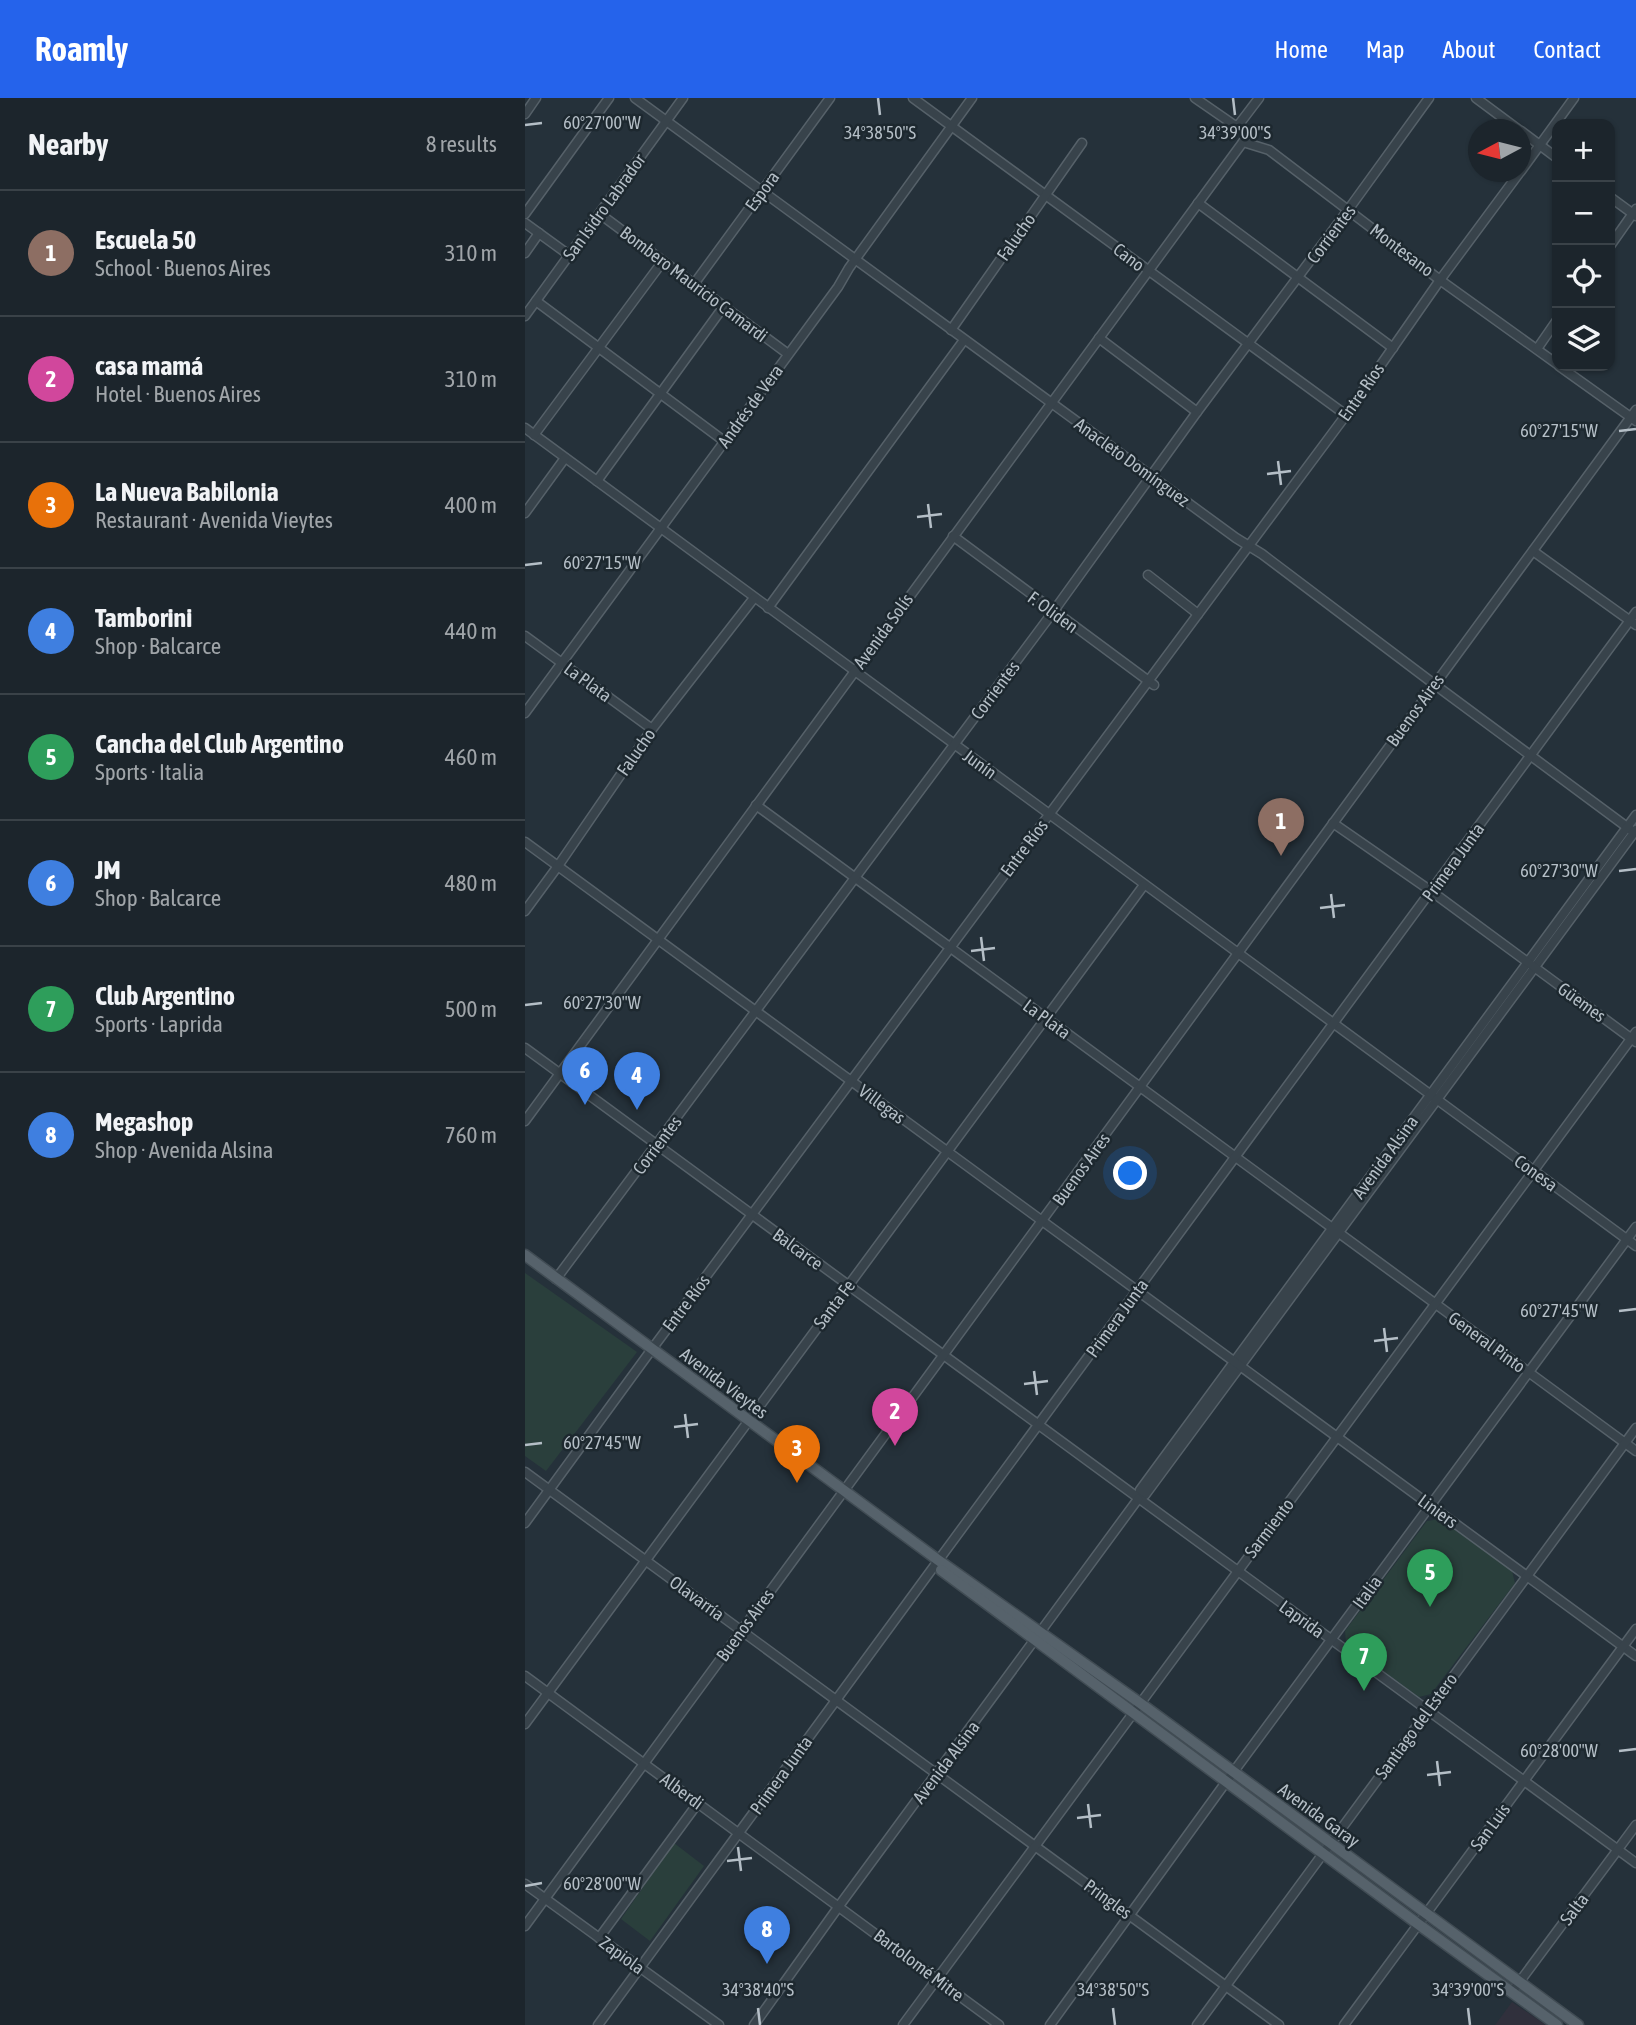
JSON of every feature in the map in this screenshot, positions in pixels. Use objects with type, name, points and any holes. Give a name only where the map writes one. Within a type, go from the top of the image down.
[{"type":"main road","name":"Avenida Vieytes","points":[[525,1255],[650,1351],[1039,1636]]},
{"type":"main road","name":"Avenida Vieytes","points":[[525,1263],[650,1351]]},
{"type":"main road","name":"Avenida Garay","points":[[1039,1636],[1140,1703],[1578,2025]]},
{"type":"main road","name":"Avenida Garay","points":[[1039,1636],[1132,1713],[1557,2025]]},
{"type":"street","points":[[525,114],[536,98]]},
{"type":"street","points":[[525,214],[609,98]]},
{"type":"street","name":"Anacleto Domínguez","points":[[635,98],[1634,830]]},
{"type":"street","name":"San Isidro Labrador","points":[[525,316],[683,98]]},
{"type":"street","name":"Espora","points":[[694,284],[830,98]]},
{"type":"street","name":"Cano","points":[[913,98],[1346,415]]},
{"type":"street","name":"Andrés de Vera","points":[[525,713],[972,98]]},
{"type":"street","points":[[1195,98],[1237,127],[1243,142]]},
{"type":"street","points":[[1237,127],[1259,98]]},
{"type":"street","name":"Corrientes","points":[[556,1279],[1053,612],[1429,98]]},
{"type":"street","points":[[1476,98],[1505,119]]},
{"type":"street","name":"Entre Ríos","points":[[1531,157],[1574,98]]},
{"type":"street","points":[[1531,138],[1552,154]]},
{"type":"street","name":"Montesano","points":[[1243,142],[1269,150],[1552,360]]},
{"type":"street","name":"Avenida Solís","points":[[525,1121],[1243,142]]},
{"type":"street","name":"Falucho","points":[[951,330],[1082,143]]},
{"type":"street","name":"Entre Ríos","points":[[525,1523],[1049,815],[1151,683],[1198,614],[1346,415],[1440,279],[1512,182]]},
{"type":"street","points":[[1611,245],[1635,213],[1615,200]]},
{"type":"street","points":[[1198,203],[1393,348]]},
{"type":"street","name":"Bombero Mauricio Camardi","points":[[600,214],[788,354]]},
{"type":"street","points":[[525,223],[569,256]]},
{"type":"street","points":[[525,253],[539,233]]},
{"type":"street","points":[[534,435],[663,261]]},
{"type":"street","points":[[536,301],[724,441]]},
{"type":"street","points":[[597,481],[724,306]]},
{"type":"street","points":[[1537,349],[1552,327]]},
{"type":"street","points":[[1099,338],[1197,412]]},
{"type":"street","points":[[768,608],[964,340]]},
{"type":"street","name":"Montesano","points":[[1567,371],[1634,416]]},
{"type":"street","name":"Buenos Aires","points":[[525,1926],[1239,954],[1434,684],[1634,416]]},
{"type":"street","name":"Junín","points":[[525,428],[1433,1098]]},
{"type":"street","points":[[525,513],[565,458]]},
{"type":"street","name":"F. Oliden","points":[[953,536],[1151,683]]},
{"type":"street","points":[[1533,551],[1633,623]]},
{"type":"street","points":[[1148,575],[1198,614]]},
{"type":"street","name":"Falucho","points":[[525,911],[652,729],[754,598]]},
{"type":"street","name":"Primera Junta","points":[[598,2025],[1431,891],[1633,623],[1636,612]]},
{"type":"street","name":"La Plata","points":[[525,636],[652,729]]},
{"type":"street","name":"La Plata","points":[[756,806],[1336,1230]]},
{"type":"street","name":"Avenida Alsina","points":[[754,2025],[1138,1499],[1145,1495],[1237,1364],[1531,965],[1634,830],[1636,816]]},
{"type":"street","points":[[1333,823],[1531,965]]},
{"type":"street","name":"Villegas","points":[[525,842],[1237,1364]]},
{"type":"street","name":"Santa Fe","points":[[525,1724],[1144,885]]},
{"type":"street","name":"Güemes","points":[[1531,965],[1634,1037]]},
{"type":"street","name":"Sarmiento","points":[[903,2025],[1634,1037]]},
{"type":"street","name":"Balcarce","points":[[525,1048],[1138,1499]]},
{"type":"street","name":"Conesa","points":[[1433,1098],[1636,1246]]},
{"type":"street","name":"Italia","points":[[1050,2025],[1636,1227]]},
{"type":"street","name":"General Pinto","points":[[1336,1230],[1636,1451]]},
{"type":"street","name":"Liniers","points":[[1237,1364],[1636,1656]]},
{"type":"street","name":"Santiago del Estero","points":[[1197,2025],[1636,1428]]},
{"type":"street","name":"Olavarría","points":[[525,1472],[937,1774]]},
{"type":"street","name":"Laprida","points":[[1138,1499],[1636,1863]]},
{"type":"street","name":"San Luis","points":[[1344,2025],[1636,1629]]},
{"type":"street","name":"Alberdi","points":[[525,1676],[839,1906]]},
{"type":"street","name":"Pringles","points":[[937,1774],[1279,2025]]},
{"type":"street","points":[[599,1938],[698,1804]]},
{"type":"street","name":"Salta","points":[[1512,1992],[1636,1825]]},
{"type":"street","name":"Zapiola","points":[[525,1884],[719,2025]]},
{"type":"street","name":"Bartolomé Mitre","points":[[839,1906],[999,2025]]},
{"type":"shaded area","points":[[1512,2002],[1546,2025],[1495,2025]]},
{"type":"green space","points":[[525,1273],[637,1352],[546,1471],[525,1456]]},
{"type":"green space","points":[[1440,1519],[1512,1571],[1515,1583],[1431,1694],[1419,1697],[1346,1644],[1345,1631],[1427,1521]]},
{"type":"green space","points":[[674,1843],[704,1866],[650,1941],[621,1919]]},
{"type":"place","name":"Escuela 50","points":[[1281,856]]},
{"type":"place","name":"JM","points":[[585,1105]]},
{"type":"place","name":"Tamborini","points":[[637,1110]]},
{"type":"place","name":"casa mamá","points":[[895,1446]]},
{"type":"place","name":"La Nueva Babilonia","points":[[797,1483]]},
{"type":"place","name":"Cancha del Club Argentino","points":[[1430,1607]]},
{"type":"place","name":"Club Argentino","points":[[1364,1691]]},
{"type":"place","name":"Megashop","points":[[767,1964]]}]
